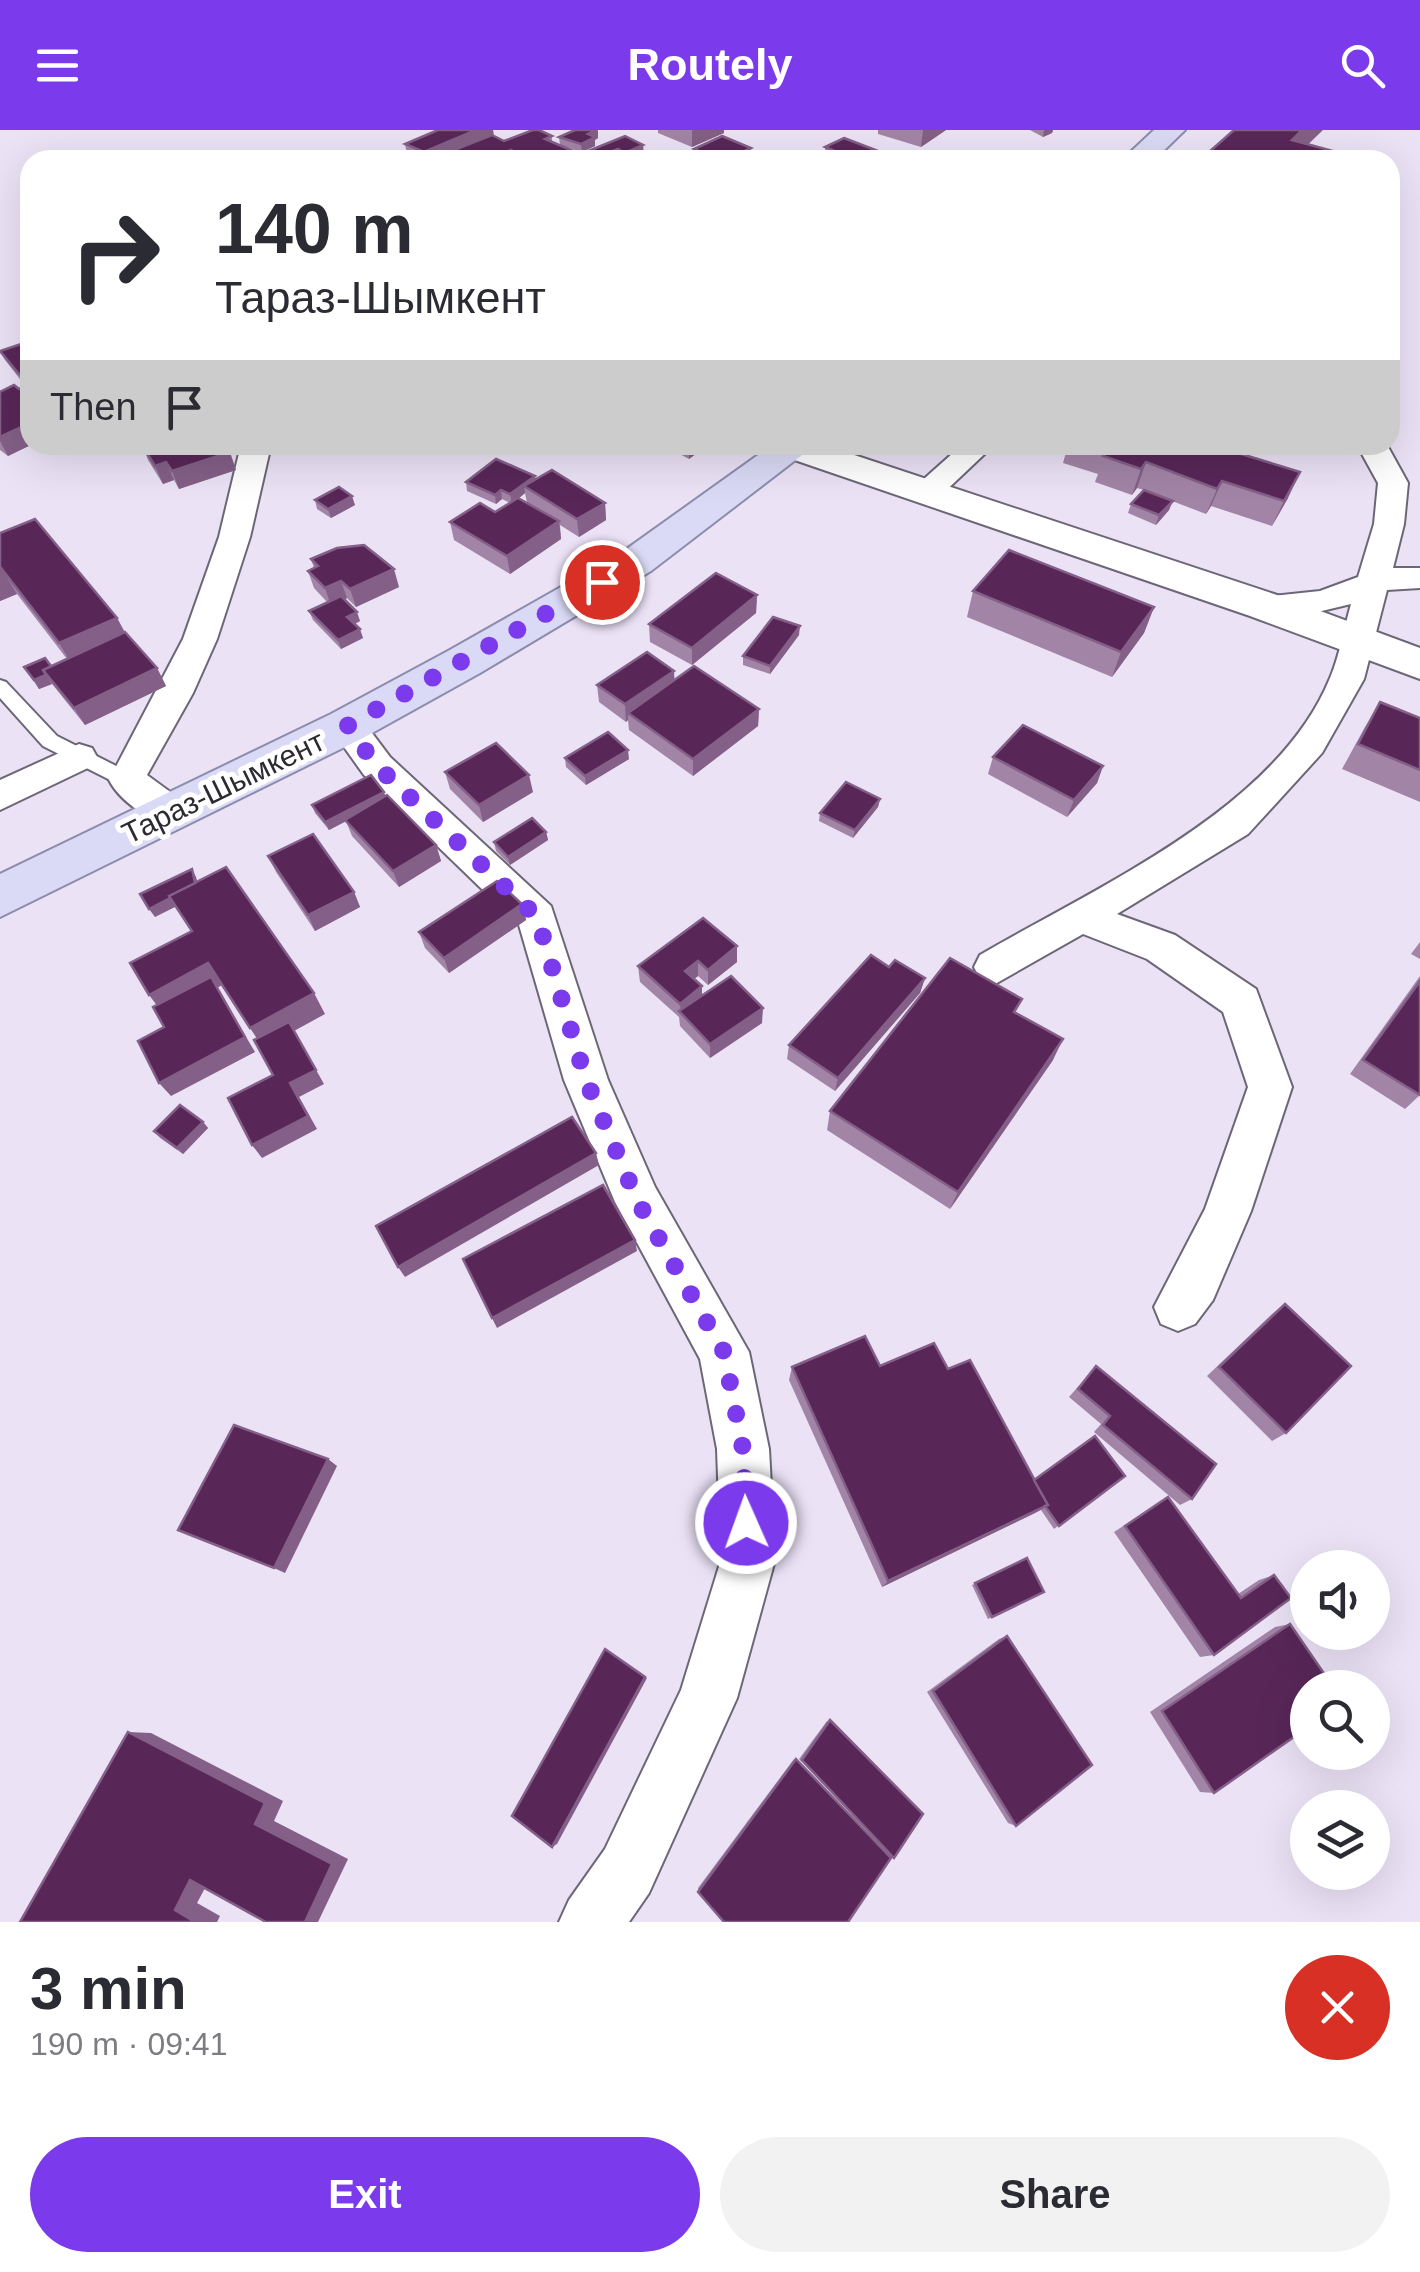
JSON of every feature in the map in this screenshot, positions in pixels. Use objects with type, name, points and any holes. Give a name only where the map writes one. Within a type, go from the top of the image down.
[{"type":"main road","points":[[1148,150],[1172,130]]},
{"type":"main road","name":"Тараз-Шымкент","points":[[0,897],[347,726],[636,562],[783,455]]},
{"type":"street","points":[[171,812],[127,780],[136,752],[176,692],[210,608],[253,455]]},
{"type":"street","points":[[821,455],[1265,606],[1420,664]]},
{"type":"street","points":[[927,492],[967,455]]},
{"type":"street","points":[[995,967],[1236,824],[1308,744],[1347,679],[1389,524],[1393,483],[1378,455]]},
{"type":"street","points":[[1265,606],[1300,606],[1331,599],[1374,580],[1420,578]]},
{"type":"street","points":[[347,726],[377,766],[537,917],[586,1080],[638,1202],[724,1352],[743,1449],[748,1560],[708,1698],[628,1871],[591,1922]]},
{"type":"street","points":[[0,796],[78,757]]},
{"type":"street","points":[[1078,916],[1161,947],[1240,1000],[1270,1087],[1228,1210],[1196,1283],[1178,1307]]},
{"type":"lane","points":[[0,686],[50,741],[127,780]]},
{"type":"building","points":[[438,130],[476,130],[429,150],[405,144]]},
{"type":"building","points":[[539,130],[552,136],[545,139],[571,150],[454,150],[492,135],[504,141]]},
{"type":"building","points":[[575,130],[597,130],[588,134],[595,137],[581,144],[559,137]]},
{"type":"building","points":[[1234,130],[1302,130],[1292,140],[1329,150],[1211,150]]},
{"type":"building","points":[[625,136],[643,145],[632,150],[591,150]]},
{"type":"building","points":[[722,136],[751,148],[747,150],[694,149]]},
{"type":"building","points":[[844,138],[875,150],[832,150],[825,147]]},
{"type":"building","points":[[20,344],[20,374],[19,374],[0,351]]},
{"type":"building","points":[[14,385],[19,389],[20,428],[0,437],[0,392]]},
{"type":"building","points":[[148,455],[221,455],[172,471],[166,462],[155,466]]},
{"type":"building","points":[[1245,455],[1300,472],[1284,501],[1222,481],[1217,489],[1146,462],[1141,469],[1103,456]]},
{"type":"building","points":[[496,459],[535,476],[510,494],[501,490],[495,495],[466,482]]},
{"type":"building","points":[[552,470],[605,503],[577,519],[524,486]]},
{"type":"building","points":[[339,487],[352,496],[328,509],[315,500]]},
{"type":"building","points":[[1144,490],[1173,501],[1159,515],[1131,504]]},
{"type":"building","points":[[518,498],[559,521],[507,556],[450,522],[480,503],[495,512]]},
{"type":"building","points":[[35,519],[117,618],[59,643],[0,569],[0,533]]},
{"type":"building","points":[[364,545],[394,569],[350,589],[341,581],[325,588],[308,571],[318,566],[311,559],[337,548]]},
{"type":"building","points":[[1009,550],[1154,607],[1121,652],[973,591]]},
{"type":"building","points":[[716,573],[757,595],[692,648],[649,624]]},
{"type":"building","points":[[341,596],[357,612],[347,617],[360,629],[338,640],[309,611]]},
{"type":"building","points":[[773,617],[800,626],[770,666],[743,656]]},
{"type":"building","points":[[125,632],[157,668],[74,708],[43,670]]},
{"type":"building","points":[[647,652],[674,671],[625,704],[597,685]]},
{"type":"building","points":[[45,658],[51,666],[43,670],[46,675],[34,680],[24,667]]},
{"type":"building","points":[[694,666],[759,709],[693,759],[628,713]]},
{"type":"building","points":[[1380,702],[1420,718],[1420,770],[1358,744]]},
{"type":"building","points":[[1023,725],[1103,766],[1074,800],[993,757]]},
{"type":"building","points":[[608,732],[628,750],[585,776],[565,758]]},
{"type":"building","points":[[496,743],[529,775],[479,805],[445,772]]},
{"type":"building","points":[[371,775],[384,792],[325,822],[312,805]]},
{"type":"building","points":[[846,782],[880,799],[855,830],[820,813]]},
{"type":"building","points":[[387,795],[436,845],[393,871],[345,820]]},
{"type":"building","points":[[532,818],[546,832],[508,857],[494,842]]},
{"type":"building","points":[[313,834],[354,892],[308,915],[268,856]]},
{"type":"building","points":[[226,867],[314,993],[250,1028],[208,963],[149,995],[130,963],[192,931],[169,896]]},
{"type":"building","points":[[192,869],[195,883],[149,909],[140,894]]},
{"type":"building","points":[[497,881],[522,904],[444,958],[419,932]]},
{"type":"building","points":[[703,918],[737,946],[708,970],[698,961],[685,971],[702,986],[680,1004],[638,966]]},
{"type":"building","points":[[871,955],[889,967],[895,960],[925,978],[838,1078],[789,1045]]},
{"type":"building","points":[[950,958],[1022,999],[1014,1012],[1063,1039],[958,1192],[830,1111]]},
{"type":"building","points":[[731,976],[763,1008],[710,1044],[679,1011]]},
{"type":"building","points":[[211,977],[245,1037],[159,1083],[138,1041],[164,1027],[153,1007]]},
{"type":"building","points":[[1420,981],[1420,1095],[1363,1060]]},
{"type":"building","points":[[289,1022],[316,1070],[290,1083],[308,1116],[252,1145],[228,1098],[273,1075],[254,1040]]},
{"type":"building","points":[[180,1105],[203,1122],[177,1148],[154,1131]]},
{"type":"building","points":[[572,1117],[596,1153],[398,1267],[376,1226]]},
{"type":"building","points":[[603,1185],[635,1240],[492,1318],[463,1259]]},
{"type":"building","points":[[1285,1304],[1351,1366],[1286,1433],[1219,1367]]},
{"type":"building","points":[[865,1336],[880,1366],[934,1343],[948,1369],[970,1360],[1048,1505],[888,1581],[792,1367]]},
{"type":"building","points":[[1096,1366],[1216,1464],[1192,1499],[1103,1425],[1110,1416],[1078,1389]]},
{"type":"building","points":[[234,1425],[328,1459],[274,1568],[178,1530]]},
{"type":"building","points":[[1095,1436],[1125,1476],[1059,1526],[1034,1480]]},
{"type":"building","points":[[1168,1497],[1241,1598],[1274,1575],[1290,1599],[1214,1655],[1125,1526]]},
{"type":"building","points":[[1027,1558],[1044,1592],[992,1617],[975,1583]]},
{"type":"building","points":[[1290,1624],[1290,1650],[1308,1650],[1322,1670],[1290,1670],[1290,1740],[1214,1793],[1162,1711]]},
{"type":"building","points":[[1007,1636],[1092,1765],[1016,1826],[933,1691]]},
{"type":"building","points":[[605,1649],[645,1677],[552,1847],[512,1816]]},
{"type":"building","points":[[830,1720],[923,1814],[894,1858],[802,1760]]},
{"type":"building","points":[[128,1732],[265,1803],[255,1824],[332,1864],[305,1922],[266,1922],[190,1880],[175,1910],[195,1922],[20,1922]]},
{"type":"building","points":[[796,1759],[891,1858],[848,1922],[724,1922],[698,1892]]},
{"type":"route","points":[[602,582],[347,726],[377,766],[493,871],[537,917],[586,1080],[638,1202],[724,1352],[743,1449],[746,1523]]}]
